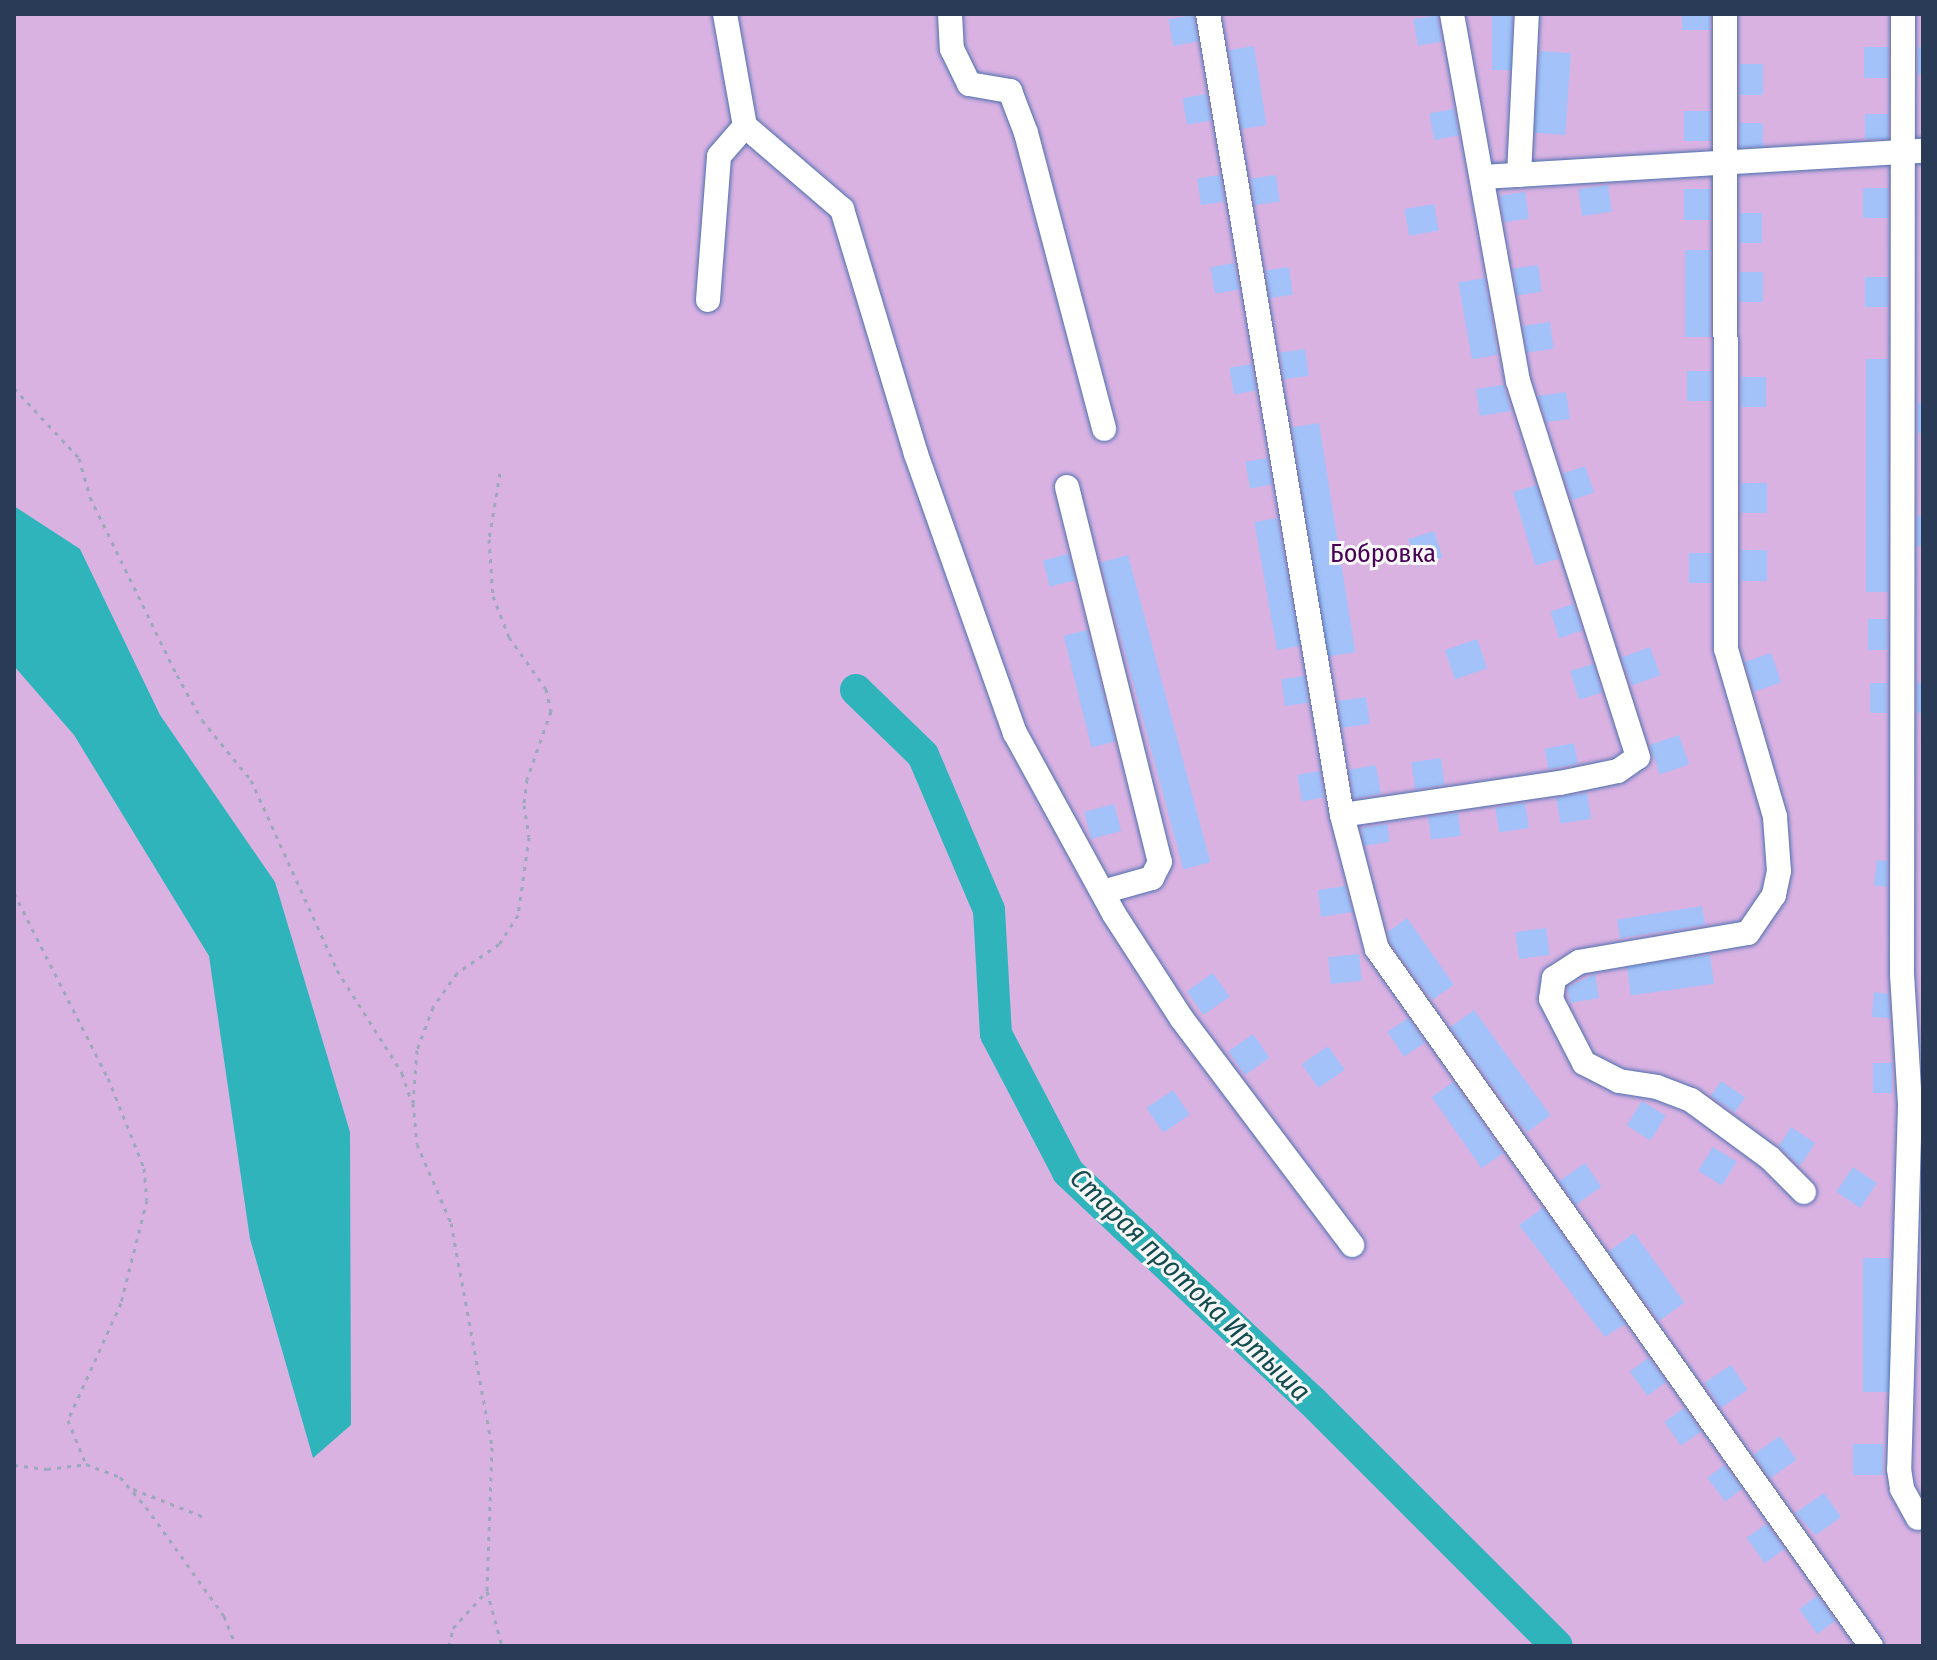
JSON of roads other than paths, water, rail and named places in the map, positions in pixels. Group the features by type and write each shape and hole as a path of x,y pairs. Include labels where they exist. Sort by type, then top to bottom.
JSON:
{"street":[{"path":"725,14 745,126 842,209 916,454 1015,733 1106,891 1114,914 1182,1019 1352,1245"},
{"path":"950,14 952,49 969,84 1010,91 1026,133 1104,429"},
{"path":"1208,14 1342,815 1377,949 1841,1596 1871,1646"},
{"path":"1342,815 1560,783 1618,771 1638,757 1518,381 1452,14"},
{"path":"1519,175 1527,14"},
{"path":"1725,14 1726,649 1775,817 1779,871 1774,895 1748,933 1579,962 1554,978 1551,999 1584,1063 1619,1081 1657,1087 1691,1100 1770,1158 1804,1192"},
{"path":"1903,14 1914,151 1902,974 1910,1105 1899,1469 1902,1489 1918,1518"},
{"path":"708,300 719,156 745,126"},
{"path":"1482,177 1726,165 1914,151"},
{"path":"1067,487 1160,862 1152,878 1106,891"}],"water":[{"path":"14,506 80,549 160,715 275,882 350,1132 351,1425 313,1458 250,1239 209,956 74,735 14,666"}],"waterway":[{"name":"Старая протока Иртыша","path":"856,690 923,755 989,910 996,1034 1068,1172 1312,1401 1557,1646"}],"park label":[{"name":"Бобровка","path":"1383,554"}]}
